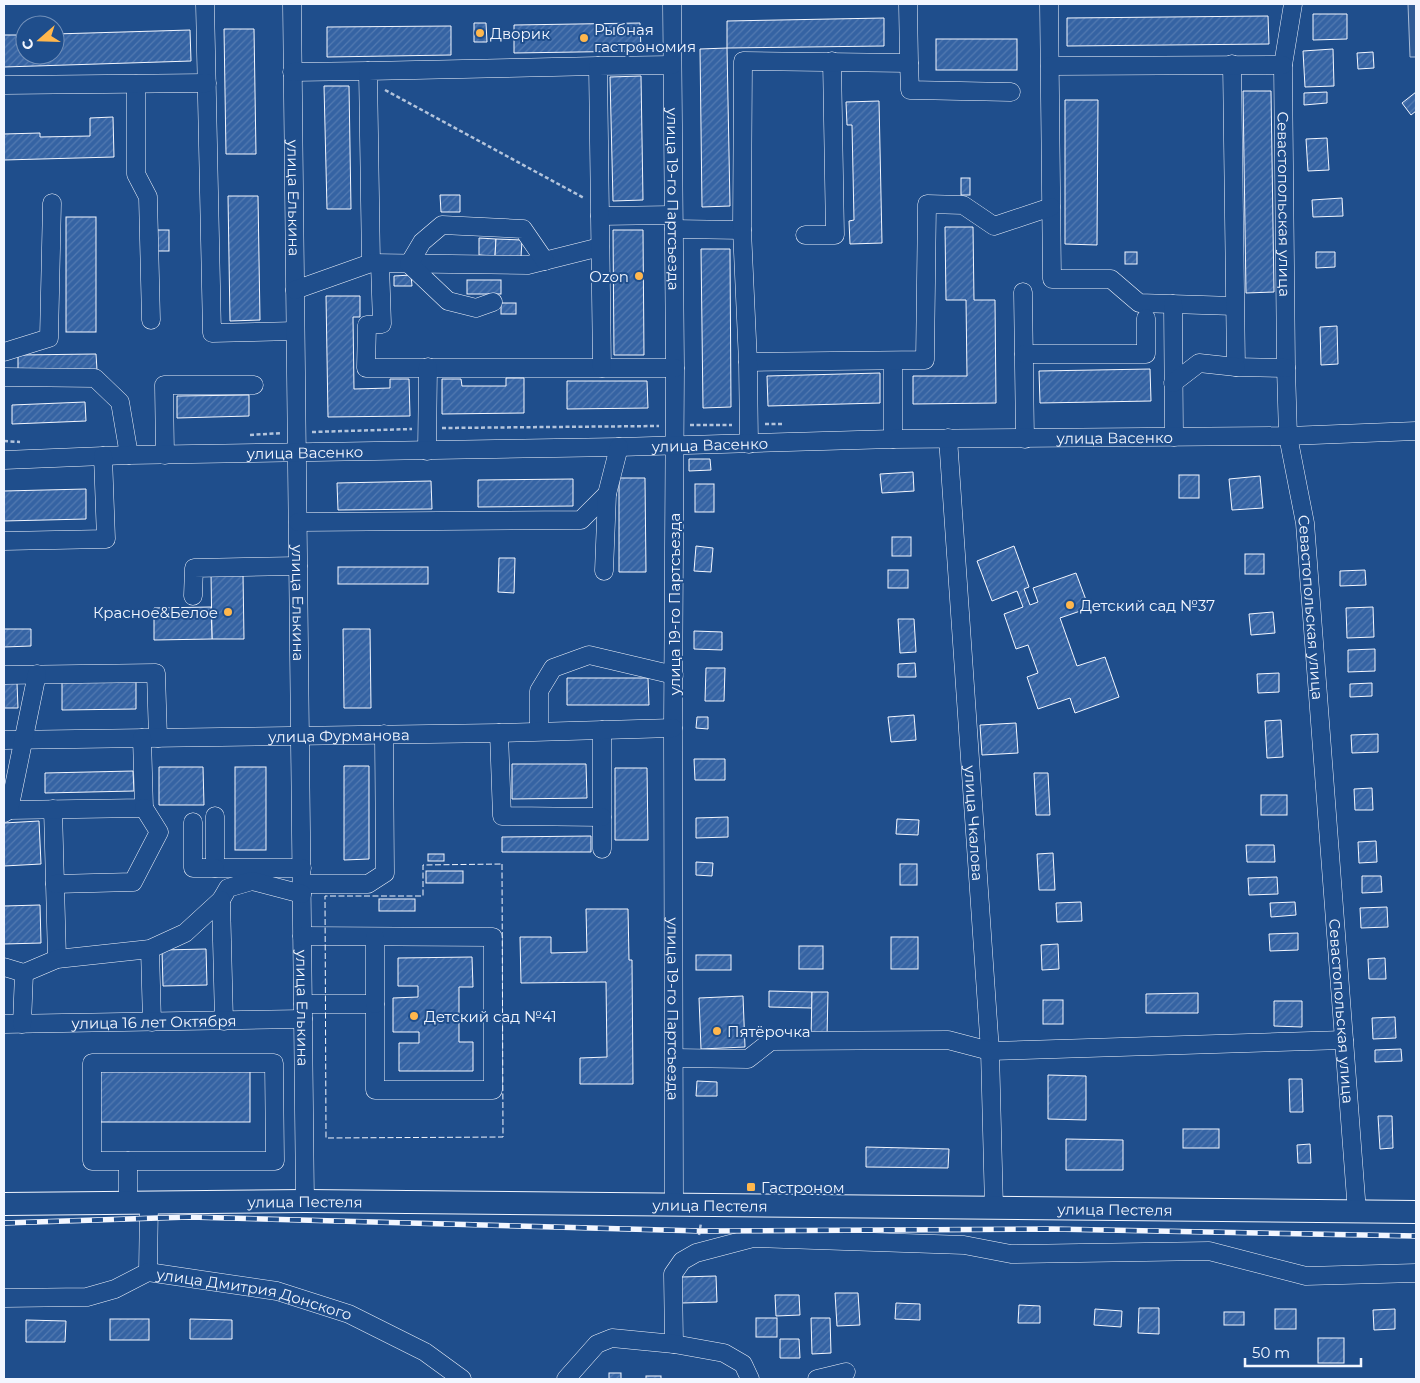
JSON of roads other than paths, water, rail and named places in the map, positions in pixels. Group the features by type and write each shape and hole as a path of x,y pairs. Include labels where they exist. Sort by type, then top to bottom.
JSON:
{"main road":[{"name":"улица Пестеля","path":"4,1204 306,1201 1416,1212"}],"street":[{"path":"205,4 212,333 295,332"},
{"name":"улица Елькина","path":"292,4 306,1201"},
{"name":"улица 19-го Партсъезда","path":"672,4 675,368 673,728 674,1205"},
{"path":"908,4 910,90 1011,92"},
{"path":"1049,4 1052,279 1111,280 1139,303 1234,306"},
{"name":"Севастопольская улица","path":"1293,4 1283,65 1288,436 1304,523 1357,1212"},
{"path":"749,444 748,362 742,230 743,61 909,63"},
{"path":"805,235 835,235 832,61"},
{"path":"1232,64 1236,367"},
{"path":"292,72 368,76 598,66 672,65"},
{"path":"1050,66 1283,65"},
{"path":"598,66 602,368"},
{"path":"368,76 375,264 382,324 367,325 366,368 675,368"},
{"path":"4,85 207,82"},
{"path":"136,84 136,174 148,197 151,320"},
{"path":"4,352 49,338 52,203"},
{"path":"748,362 925,360 927,204 963,205 994,226 1051,208"},
{"path":"600,211 742,230"},
{"path":"409,264 422,242 442,224 523,229 545,261"},
{"path":"295,290 375,264 528,265 600,247"},
{"path":"409,264 448,301 476,308 493,302"},
{"path":"1023,292 1025,438"},
{"path":"1173,304 1174,437"},
{"path":"1024,354 1146,354 1146,318"},
{"path":"893,361 894,439"},
{"path":"1173,384 1199,364 1286,368"},
{"path":"427,450 428,367"},
{"path":"4,377 95,378 120,402 129,455"},
{"path":"165,455 164,385 254,385"},
{"name":"улица Васенко","path":"4,460 129,455 619,447 894,439 1288,436 1416,431"},
{"name":"улица Чкалова","path":"948,438 990,1051 994,1208"},
{"path":"604,571 607,494 619,447"},
{"path":"4,541 106,539 103,456"},
{"path":"298,522 581,520 607,494"},
{"path":"193,596 194,568 298,566"},
{"path":"539,732 539,691 552,668 589,655 674,675"},
{"path":"37,674 6,812 53,809 144,808"},
{"path":"4,675 156,674 144,808 159,832 133,882 55,884"},
{"name":"улица Фурманова","path":"4,740 499,733 673,728"},
{"path":"602,730 602,849"},
{"path":"499,733 502,816 602,817"},
{"path":"4,966 24,973 57,959 150,949 185,933 221,900 228,888 252,881 368,884 385,873 384,734"},
{"path":"53,809 57,959"},
{"path":"215,816 215,868"},
{"path":"192,822 193,868 215,868 302,882"},
{"path":"221,900 224,1020"},
{"path":"302,936 493,937 493,1090 375,1090 375,937"},
{"path":"150,949 152,1022"},
{"path":"22,1024 24,973"},
{"name":"улица 16 лет Октября","path":"4,1024 224,1020 375,1004"},
{"path":"674,1058 748,1059 771,1041 948,1040 990,1051 1344,1040"},
{"path":"92,1063 274,1063 275,1160 128,1161 92,1161 92,1063"},
{"path":"128,1161 139,1203 148,1272"},
{"path":"674,1344 673,1274 682,1261 696,1253 753,1238 964,1245 1011,1254 1209,1251 1306,1276 1416,1273"},
{"name":"улица Дмитрия Донского","path":"4,1298 87,1297 115,1289 148,1272 277,1291 348,1314 425,1352 462,1379"},
{"path":"566,1379 597,1344 612,1338 674,1344 724,1353 743,1364 750,1379"},
{"path":"816,1379 846,1372"}],"railway":[{"path":"4,1223 189,1217 700,1231 1052,1229 1416,1236"}],"place":[{"name":"Дворик","path":"480,33"},
{"name":"Рыбная гастрономия","path":"584,38"},
{"name":"Ozon","path":"639,276"},
{"name":"Детский сад №37","path":"1070,605"},
{"name":"Красное&Белое","path":"228,612"},
{"name":"Детский сад №41","path":"414,1016"},
{"name":"Пятёрочка","path":"717,1031"},
{"name":"Гастроном","path":"751,1187"}]}
